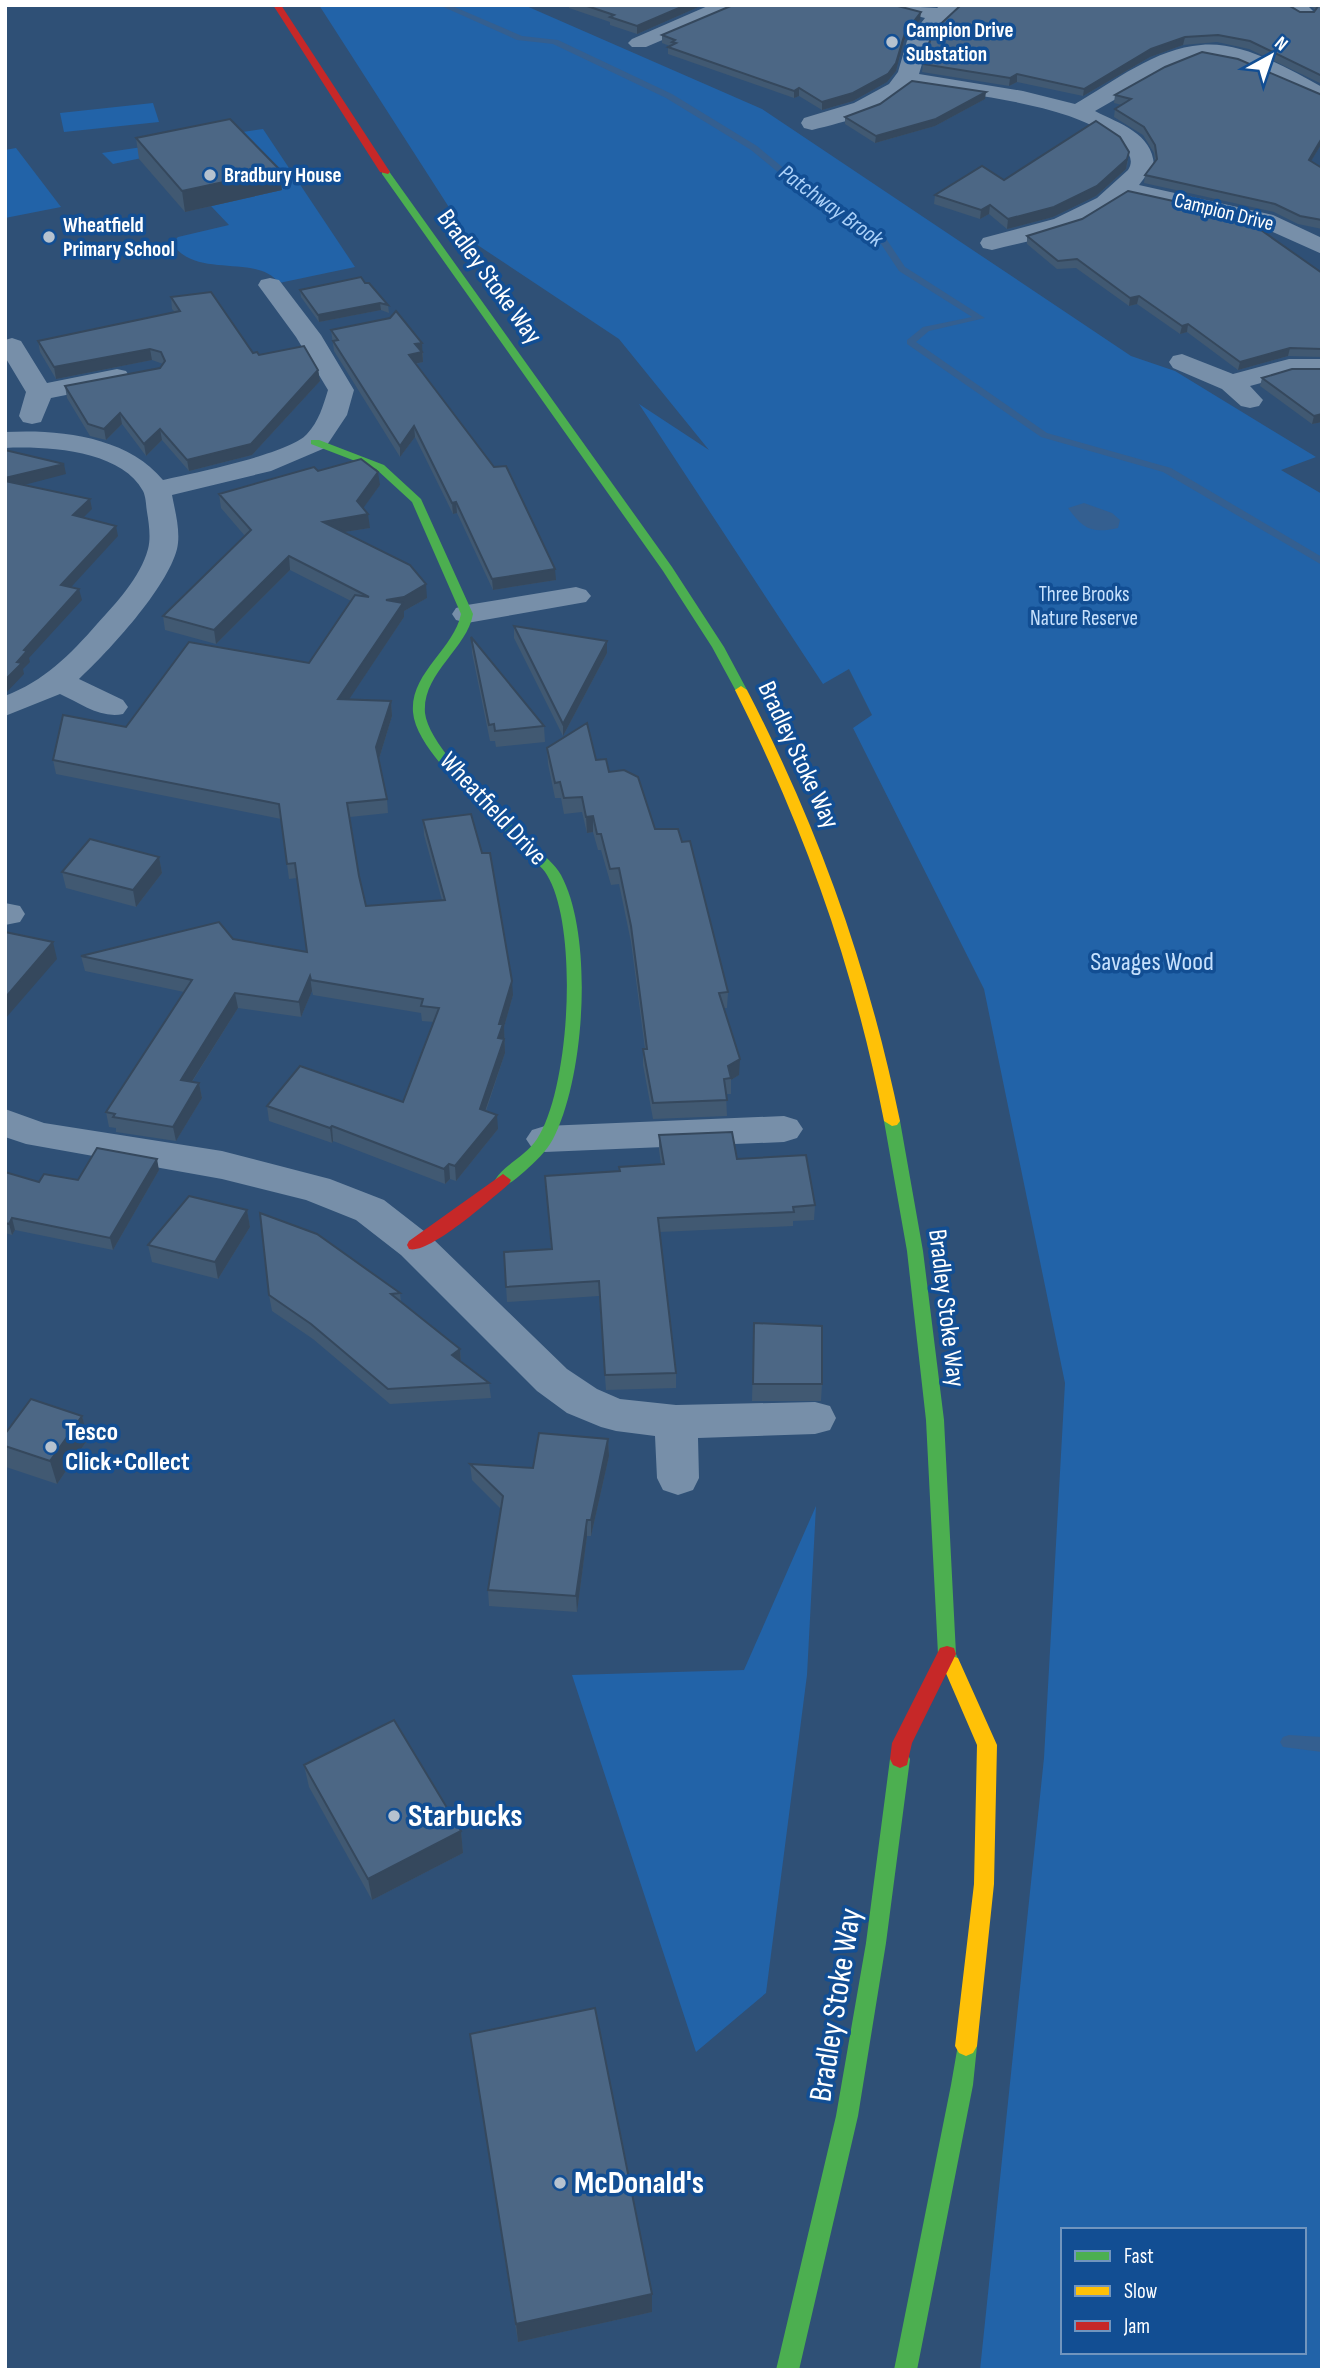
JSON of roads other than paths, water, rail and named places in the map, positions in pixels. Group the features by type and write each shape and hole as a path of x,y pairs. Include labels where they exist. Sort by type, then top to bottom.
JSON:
{"street":[{"name":"Bradley Stoke Way","path":"277,5 351,122 668,570 718,647 766,737 813,842 857,969 881,1062 915,1251 935,1420 947,1654 987,1745 985,1884 962,2085 905,2370"},
{"path":"896,5 948,10"},
{"path":"639,43 712,7"},
{"path":"790,111 821,129 889,92 905,78 924,29 948,10"},
{"path":"1185,35 1203,50 1263,67 1322,96"},
{"path":"1079,111 1172,60 1203,50"},
{"path":"905,78 1023,98 1079,111 1119,132 1142,151 1143,165 1105,203 1081,217 1002,250 970,227"},
{"name":"Campion Drive","path":"1121,188 1265,220 1322,247"},
{"path":"156,490 261,465 315,442 334,415 341,390 320,333 270,285"},
{"path":"12,346 39,392"},
{"path":"1182,362 1241,391 1289,367 1322,367"},
{"path":"39,392 139,373"},
{"path":"5,706 29,698 58,681 137,596 152,573 163,548 163,521 156,490 138,470 110,454 75,443 15,439 39,392"},
{"path":"315,442 380,467 417,501 467,614 576,596"},
{"name":"Wheatfield Drive","path":"415,1245 459,1216 527,1160 545,1139 564,1097 571,1032 575,962 571,927 554,875 447,762 429,739 419,715 422,689 465,625 467,614"},
{"path":"58,681 112,707"},
{"path":"22,1128 222,1165 316,1188 370,1210 415,1245 552,1380 582,1401 616,1415 676,1422 815,1418"},
{"path":"545,1139 784,1129"},
{"path":"676,1422 678,1478"},
{"name":"Bradley Stoke Way","path":"787,2370 847,2116 876,1943 902,1743 947,1654"}],"waterway":[{"name":"Patchway Brook","path":"443,5 520,38 555,42 669,96 754,148 817,200 871,237 884,242 902,269 980,318 926,329 910,342 1044,435 1167,470 1322,562"},
{"path":"1289,1742 1322,1745"}],"place":[{"name":"Campion Drive Substation","path":"892,42"},
{"name":"Bradbury House","path":"210,175"},
{"name":"Wheatfield Primary School","path":"49,237"},
{"name":"Tesco Click+Collect","path":"51,1447"},
{"name":"Starbucks","path":"394,1816"},
{"name":"McDonald's","path":"560,2183"}],"park label":[{"name":"Three Brooks Nature Reserve","path":"1084,606"},
{"name":"Savages Wood","path":"1152,962"}]}
